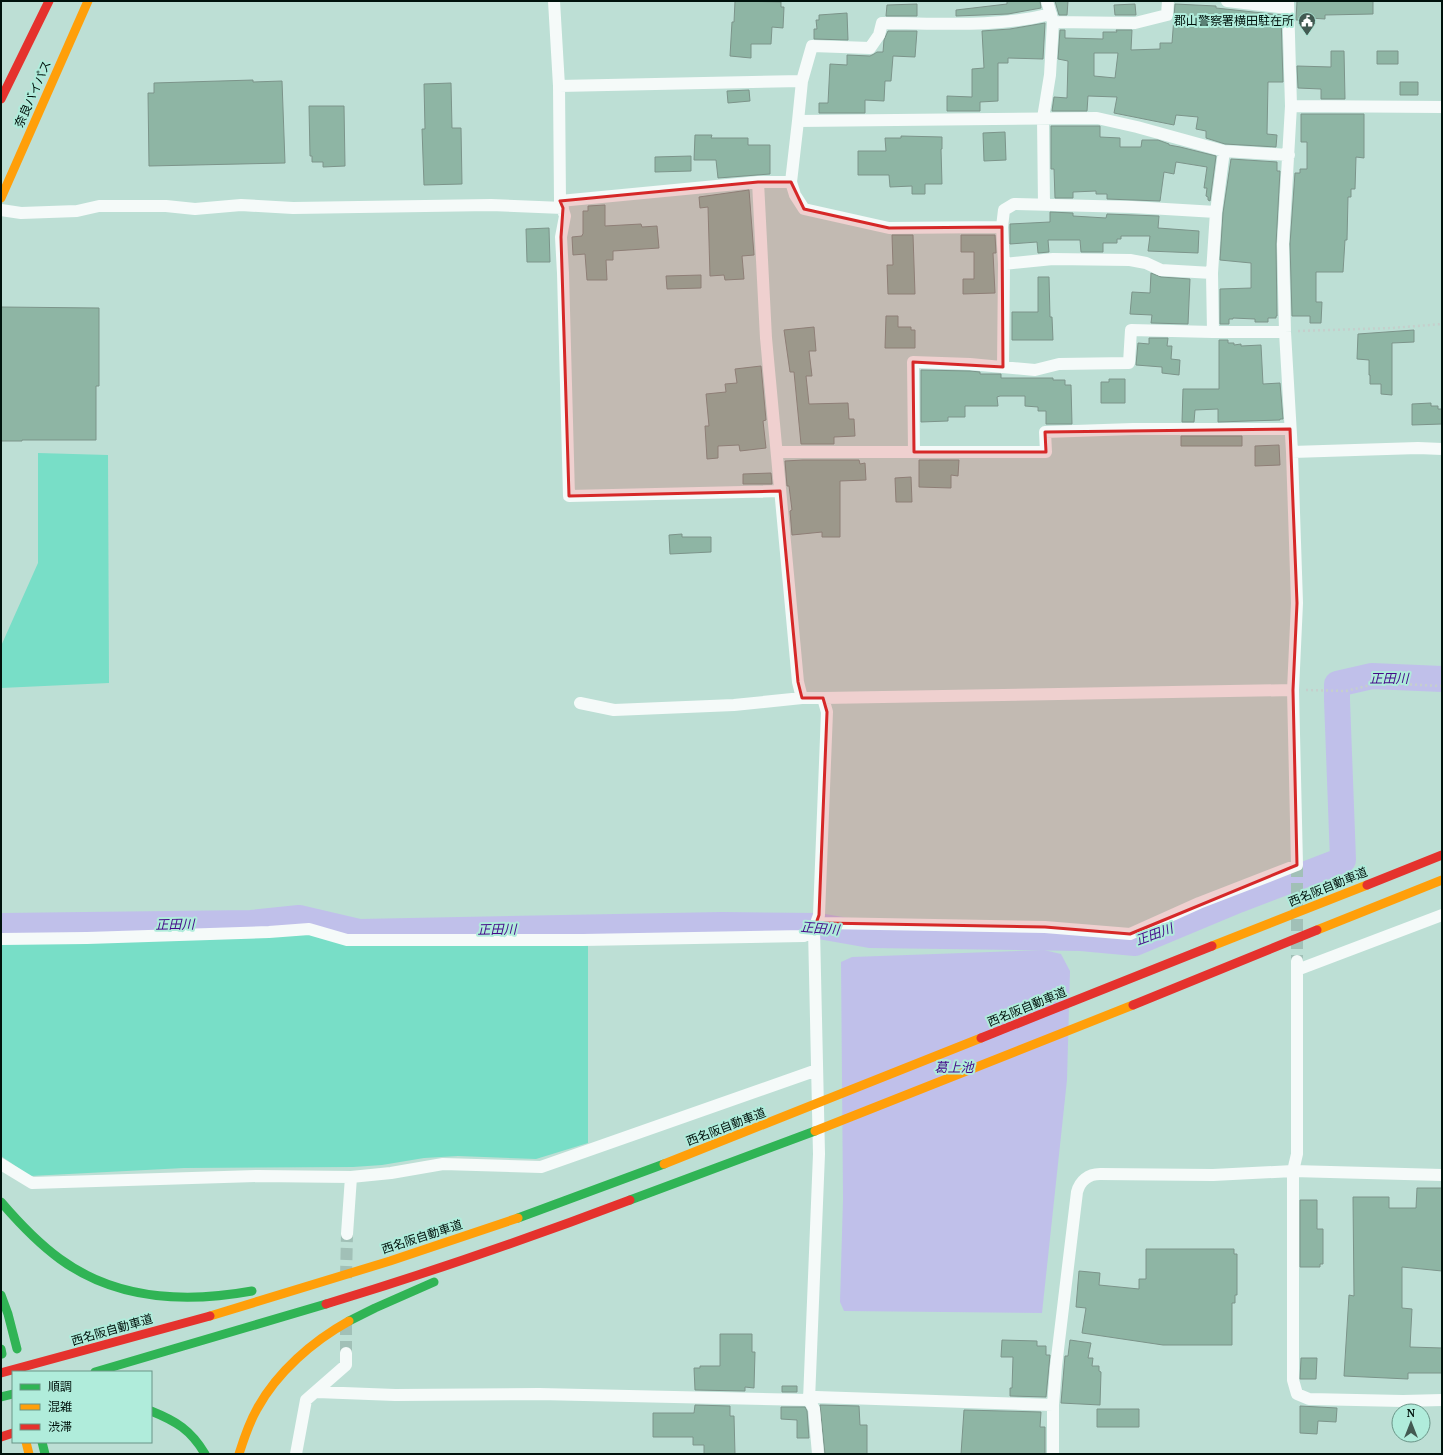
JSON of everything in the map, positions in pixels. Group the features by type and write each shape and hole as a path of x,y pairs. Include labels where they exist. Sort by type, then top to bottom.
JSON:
{"highway":[{"name":"奈良バイパス","path":"1,99 49,1"},
{"name":"奈良バイパス","path":"1,198 87,2"},
{"name":"西名阪自動車道","path":"1,1373 222,1312 366,1268 517,1218 643,1172 790,1115 1442,854"},
{"path":"98,1371 372,1290 550,1230 790,1141 1123,1009 1442,880"},
{"path":"1,1202 37,1242 58,1258 83,1274 113,1287 144,1294 174,1298 213,1297 258,1289"},
{"path":"325,1271 517,1218"},
{"path":"458,1271 550,1230"},
{"path":"239,1454 247,1429 258,1406 269,1389 298,1356 317,1341 347,1322 444,1278"},
{"path":"1,1295 8,1314 17,1349"},
{"path":"1,1397 12,1394"},
{"path":"152,1411 172,1419 188,1430 200,1444 205,1454"},
{"path":"1,1437 12,1433"},
{"path":"26,1443 29,1454"},
{"path":"42,1443 45,1454"}],"street":[{"path":"554,1 559,86 562,205 565,216 561,237 569,496 780,491"},
{"path":"1044,205 1043,118 1050,75 1052,18 1047,1"},
{"path":"1002,227 889,228 804,209 795,195 791,182 802,81 812,46 870,48 879,35 882,23 995,23 1036,18 1052,18 1135,23 1167,15 1168,1"},
{"path":"1,939 95,938 269,932 309,929 347,940 583,940 804,936 824,923 1045,927 1130,934 1199,903 1297,864 1293,690 1297,604 1292,452 1285,332 1283,244 1291,106 1288,4 1227,1"},
{"path":"559,86 802,81"},
{"path":"1291,106 1442,107"},
{"path":"798,121 1097,118 1137,127 1224,151 1289,155"},
{"path":"1213,332 1212,273 1216,212 1224,151"},
{"path":"1,210 21,213 77,211 99,206 159,206 195,209 241,205 293,208 562,205 758,182 791,182"},
{"path":"758,182 766,338 798,682 802,698"},
{"path":"1003,368 1004,264 1002,227 1004,210 1014,204 1132,207 1216,212"},
{"path":"1004,264 1053,259 1130,260 1146,262 1161,270 1212,273"},
{"path":"914,452 913,362 970,364 1035,370 1059,364 1129,363 1131,330 1285,332"},
{"path":"777,452 1046,452 1046,432 1133,429 1290,429"},
{"path":"1292,452 1418,448 1442,449"},
{"path":"580,703 614,710 734,705 802,698 1293,690"},
{"path":"818,1454 814,1409 809,1400 819,1154 814,929 819,915 827,712 823,698"},
{"path":"1442,915 1297,965 1297,1154 1293,1172 1293,1380 1297,1394 1309,1399 1403,1401 1442,1400"},
{"path":"1,1164 32,1183 258,1176 352,1177 391,1173 443,1164 541,1167 817,1070"},
{"path":"1053,1454 1053,1405 1056,1366 1077,1192 1081,1182 1085,1178 1094,1174 1213,1175 1293,1172 1442,1175"},
{"path":"347,1234 352,1177"},
{"path":"296,1454 306,1400 317,1392 346,1365 346,1353"},
{"path":"317,1392 395,1395 539,1394 809,1400 816,1397 1053,1405"}],"path":[{"path":"1285,332 1392,328 1442,324"},
{"path":"1293,690 1346,691 1379,683 1442,686"}],"highlighted area":[{"path":"758,182 791,182 804,209 860,222 889,228 1002,227 1003,367 913,362 914,452 1046,452 1045,432 1290,429 1297,603 1293,690 1297,865 1130,934 1045,927 824,923 814,929 819,915 827,712 823,698 802,698 798,682 780,491 569,496 561,237 563,208 560,201"}],"green space":[{"path":"38,453 108,455 109,683 1,688 1,646 38,563"},
{"path":"303,932 350,942 588,945 588,1143 536,1159 458,1156 424,1158 382,1165 353,1167 184,1168 30,1176 1,1156 1,940"}],"water":[{"name":"葛上池","path":"1044,950 1061,954 1070,971 1067,1080 1042,1313 844,1311 840,1302 843,1199 841,962 852,957"}],"building":[{"path":"735,1 781,2 781,7 784,7 783,28 772,27 771,44 751,44 751,58 730,56"},
{"path":"1007,1 1040,1 1041,8 1008,14 956,16 956,10 1007,4"},
{"path":"1055,1 1068,1 1067,15 1059,15"},
{"path":"1297,1 1373,1 1373,14 1325,15 1325,19 1310,18 1310,20 1296,20"},
{"path":"917,4 917,16 886,16 887,5"},
{"path":"1135,4 1136,15 1115,15 1114,5"},
{"path":"1175,4 1216,6 1216,8 1281,15 1283,82 1268,82 1267,134 1277,135 1276,147 1225,144 1206,138 1206,131 1196,129 1198,117 1176,115 1174,125 1114,113 1117,97 1088,96 1087,111 1052,111 1054,97 1067,98 1068,61 1058,59 1060,30 1065,30 1065,38 1103,39 1103,32 1132,30 1131,50 1160,49 1160,43 1172,43","holes":["1094,53 1118,53 1115,78 1094,76"]},
{"path":"847,13 848,40 814,39 814,29 817,29 816,20 819,20 819,15"},
{"path":"1045,23 1043,59 1008,58 1008,63 998,63 998,101 980,102 980,111 947,111 947,96 972,97 972,69 984,68 982,31 1010,29"},
{"path":"888,31 917,31 915,57 893,56 891,81 885,81 884,101 865,100 865,113 819,113 819,103 828,103 830,64 847,65 847,55 870,56 877,52 883,52 884,40"},
{"path":"1331,51 1344,51 1345,99 1321,99 1321,89 1298,88 1297,66 1331,67"},
{"path":"1377,51 1398,51 1398,64 1377,64"},
{"path":"253,80 253,82 282,81 285,163 149,166 148,93 154,93 154,83"},
{"path":"1400,82 1418,82 1418,95 1400,95"},
{"path":"451,83 452,128 461,128 462,184 424,185 422,129 425,129 424,84"},
{"path":"749,90 750,101 728,103 727,91"},
{"path":"309,106 344,106 345,166 323,167 323,162 312,162 312,156 310,156"},
{"path":"1301,114 1364,114 1364,158 1356,157 1355,189 1351,189 1351,197 1348,197 1347,240 1345,240 1343,272 1316,272 1316,302 1322,302 1321,323 1310,323 1310,316 1292,316 1290,244 1295,173 1300,173 1300,169 1307,169 1307,142 1301,142"},
{"path":"1051,126 1100,126 1100,137 1120,138 1120,147 1141,147 1142,140 1158,140 1169,145 1216,156 1210,201 1206,196 1207,188 1204,188 1207,167 1176,162 1174,174 1164,172 1160,201 1107,199 1107,194 1096,194 1096,191 1073,192 1073,198 1055,198 1054,169 1051,169"},
{"path":"1005,132 1006,160 984,161 983,133"},
{"path":"695,135 712,135 711,138 748,138 748,145 770,145 770,174 718,178 716,160 694,160"},
{"path":"901,136 942,137 942,184 925,184 925,194 912,194 912,186 890,187 889,175 858,175 858,151 886,151 885,138 901,138"},
{"path":"691,156 691,171 655,172 655,157"},
{"path":"1231,159 1277,162 1277,171 1280,171 1276,244 1277,316 1276,318 1268,318 1268,322 1255,322 1255,319 1233,318 1229,319 1229,324 1220,324 1220,289 1251,288 1251,263 1220,260 1223,213"},
{"path":"749,190 754,255 742,256 744,279 725,280 724,275 710,276 708,207 700,208 699,197"},
{"path":"605,205 605,226 641,224 642,227 657,226 659,248 613,251 613,260 606,260 607,280 587,280 585,254 573,255 572,237 582,236 583,211 588,211 588,206"},
{"path":"1050,212 1073,213 1073,216 1106,218 1107,214 1159,216 1158,228 1199,231 1198,253 1148,251 1150,236 1121,236 1121,239 1117,239 1117,243 1103,243 1103,252 1081,252 1080,240 1048,240 1049,252 1038,253 1037,242 1010,244 1010,224 1050,222"},
{"path":"549,228 550,262 527,262 526,229"},
{"path":"892,235 913,235 915,294 888,294 887,265 893,265"},
{"path":"961,235 995,235 996,253 993,253 995,293 963,294 963,279 974,279 974,252 961,252"},
{"path":"1151,273 1161,277 1190,279 1188,324 1151,323 1152,315 1130,314 1132,292 1150,293"},
{"path":"701,275 701,288 667,289 666,276"},
{"path":"1038,277 1049,277 1050,317 1052,317 1053,340 1012,340 1012,312 1038,312"},
{"path":"1,307 99,308 99,386 96,386 96,440 1,441"},
{"path":"886,316 898,316 898,327 911,327 911,330 915,330 915,348 885,348"},
{"path":"814,327 816,351 809,351 812,376 806,376 809,404 848,403 849,419 854,419 855,436 834,437 834,444 801,444 794,372 790,372 784,330"},
{"path":"1414,330 1414,342 1392,343 1392,395 1381,394 1381,384 1370,384 1369,360 1357,359 1358,334"},
{"path":"1149,338 1168,338 1167,346 1172,346 1171,359 1180,360 1179,375 1162,373 1162,367 1136,365 1138,343 1149,344"},
{"path":"1219,340 1228,340 1228,343 1234,343 1234,345 1241,344 1241,346 1261,345 1263,384 1280,383 1283,419 1218,422 1218,409 1195,410 1194,422 1182,422 1183,389 1219,389"},
{"path":"761,366 766,420 763,421 766,448 740,451 739,445 718,446 718,458 707,459 705,426 709,426 706,394 726,392 725,384 737,383 735,369"},
{"path":"921,370 970,371 980,372 980,374 1001,374 1001,378 1053,378 1053,380 1065,380 1065,385 1071,385 1072,424 1046,424 1046,411 1038,411 1038,407 1025,406 1025,396 1000,396 997,397 998,406 965,406 965,417 948,417 948,421 921,422"},
{"path":"1109,379 1125,379 1125,403 1101,403 1101,382 1109,382"},
{"path":"1431,403 1431,406 1438,406 1438,409 1442,409 1442,424 1412,425 1412,404"},
{"path":"1181,436 1242,436 1242,446 1181,446"},
{"path":"1279,445 1280,465 1255,466 1255,446"},
{"path":"859,460 860,464 865,463 866,480 840,481 840,537 822,537 822,532 792,535 790,511 792,510 789,486 787,486 785,461"},
{"path":"919,460 959,460 958,476 951,475 951,488 919,487"},
{"path":"771,473 772,484 743,484 743,474"},
{"path":"911,477 912,502 896,502 895,478"},
{"path":"682,534 682,537 711,537 711,552 670,554 669,535"},
{"path":"1417,1188 1442,1188 1442,1271 1402,1267 1402,1308 1412,1309 1410,1347 1442,1348 1442,1373 1408,1373 1408,1379 1344,1376 1349,1295 1354,1296 1353,1197 1389,1197 1389,1208 1416,1208"},
{"path":"1300,1200 1317,1200 1317,1229 1323,1229 1323,1264 1320,1264 1320,1267 1300,1267"},
{"path":"1146,1249 1234,1249 1234,1254 1237,1254 1237,1295 1235,1295 1235,1303 1232,1303 1232,1345 1163,1345 1082,1333 1086,1308 1076,1307 1079,1271 1100,1273 1099,1285 1139,1289 1139,1279 1146,1279"},
{"path":"720,1334 752,1334 752,1352 755,1352 754,1388 745,1387 745,1391 695,1390 694,1368 700,1368 700,1366 720,1366"},
{"path":"1002,1340 1037,1341 1037,1346 1046,1346 1046,1355 1050,1355 1046,1397 1010,1396 1010,1388 1012,1388 1013,1357 1001,1357"},
{"path":"1070,1340 1091,1343 1088,1358 1093,1358 1092,1366 1099,1366 1099,1371 1101,1372 1100,1405 1061,1403 1065,1356 1068,1356"},
{"path":"1301,1358 1317,1358 1316,1379 1300,1379"},
{"path":"782,1386 797,1386 797,1392 782,1392"},
{"path":"695,1405 730,1406 730,1416 734,1416 735,1454 704,1454 704,1445 693,1445 693,1437 653,1437 653,1413 694,1413"},
{"path":"820,1405 859,1406 860,1425 867,1425 867,1454 825,1454"},
{"path":"1300,1406 1337,1408 1336,1422 1318,1421 1317,1434 1300,1433"},
{"path":"781,1407 805,1407 807,1411 809,1438 797,1438 797,1420 781,1419"},
{"path":"1097,1409 1139,1409 1139,1427 1097,1427"},
{"path":"964,1410 1041,1412 1040,1427 1045,1427 1045,1454 961,1454"}],"waterway":[{"name":"正田川","path":"1,926 251,923 299,918 359,932 722,925 819,926 870,935 1081,938 1135,943 1238,900 1343,860 1337,684 1372,676 1442,679"}],"tunnel":[{"path":"1297,865 1297,961"},
{"path":"346,1278 347,1234"},
{"path":"346,1320 346,1353"}],"traffic: fast":[{"path":"630,1200 815,1131"},
{"path":"518,1218 664,1164"},
{"path":"1,1202 15,1218 52,1253 82,1273 104,1283 152,1295 177,1297 202,1297 252,1291"},
{"path":"349,1321 434,1282"},
{"path":"1,1295 8,1314 17,1349"},
{"path":"98,1371 326,1304"},
{"path":"1,1349 2,1354"},
{"path":"1,1397 12,1394"},
{"path":"152,1411 182,1427 200,1446 205,1454"},
{"path":"42,1443 45,1454"}],"traffic: slow":[{"path":"1,198 88,1"},
{"path":"1317,930 1442,880"},
{"path":"1212,946 1367,885"},
{"path":"815,1131 1133,1005"},
{"path":"664,1164 981,1038"},
{"path":"210,1316 390,1261 518,1218"},
{"path":"239,1454 254,1414 265,1395 275,1382 285,1370 309,1348 349,1321"},
{"path":"26,1443 29,1454"}],"traffic: jam":[{"path":"1,99 49,1"},
{"path":"1367,885 1442,855"},
{"path":"1133,1005 1317,930"},
{"path":"981,1038 1212,946"},
{"path":"326,1304 479,1255 630,1200"},
{"path":"1,1373 210,1316"},
{"path":"1,1437 12,1433"}],"place":[{"name":"郡山警察署横田駐在所","path":"1307,36"}]}
